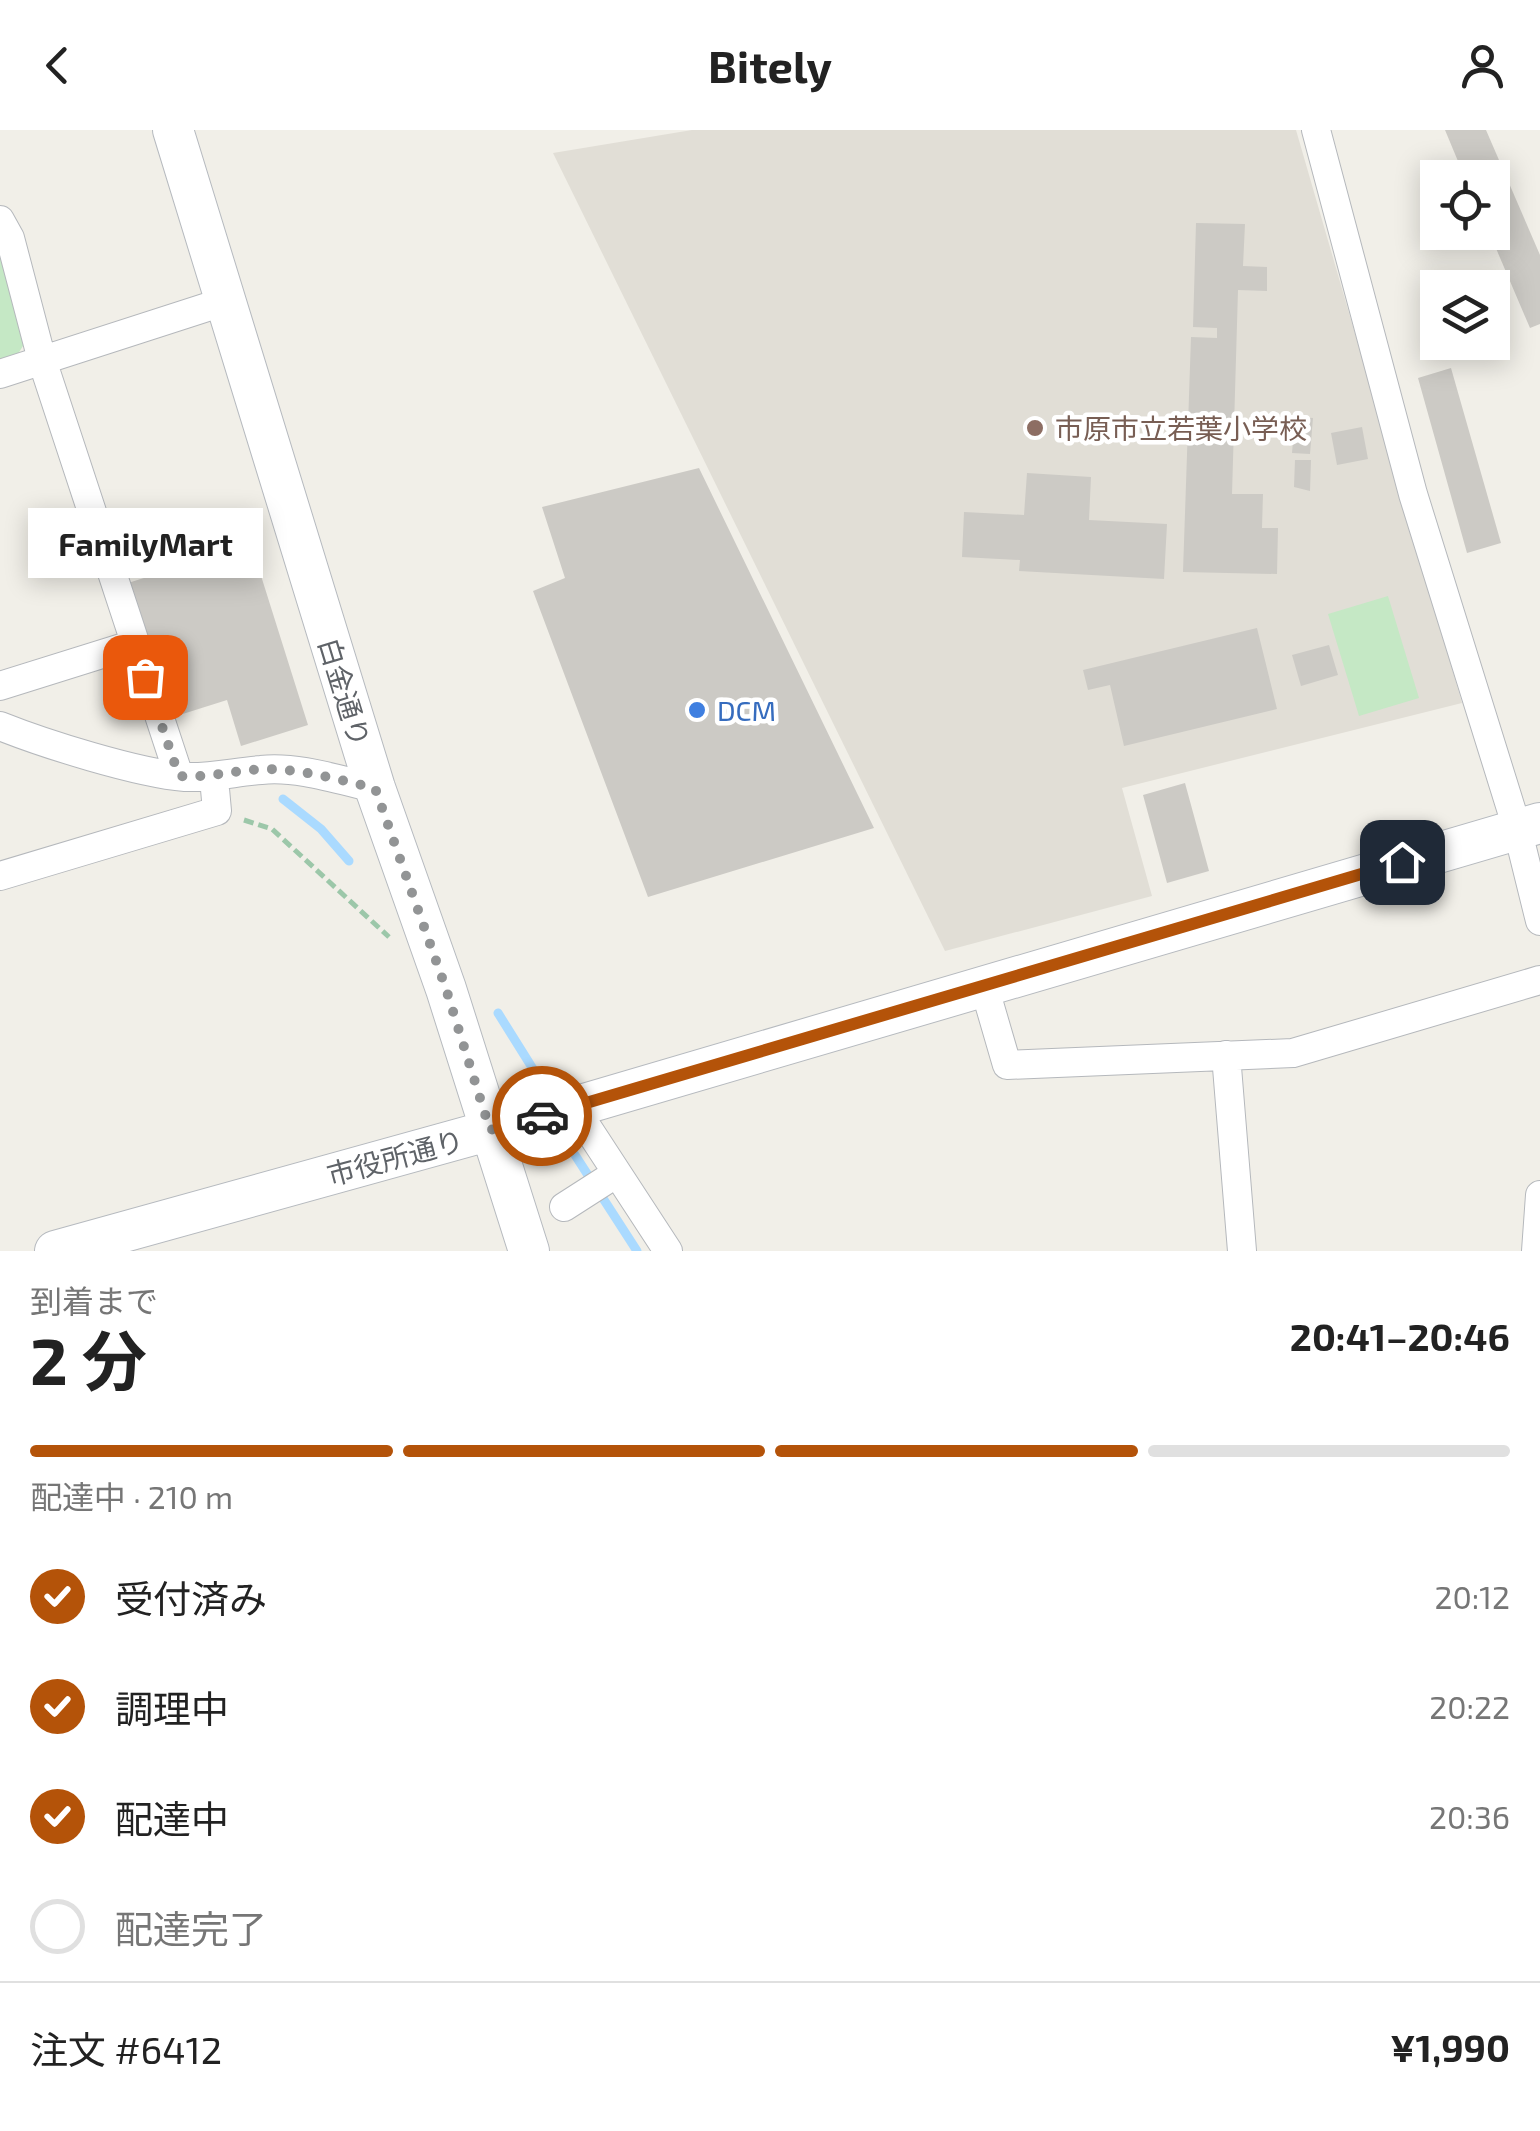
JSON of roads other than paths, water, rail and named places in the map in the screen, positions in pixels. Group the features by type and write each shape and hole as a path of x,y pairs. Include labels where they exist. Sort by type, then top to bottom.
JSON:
{"street":[{"name":"白金通り","path":"173,130 375,788 446,989 528,1251"},
{"path":"1316,130 1413,494 1528,826 1540,922"},
{"path":"0,220 10,238 42,360 179,776"},
{"path":"0,374 226,301"},
{"path":"0,686 134,644"},
{"path":"0,726 36,740 179,776 214,778 264,769 317,774 375,788"},
{"path":"0,876 217,811 214,778"},
{"name":"市役所通り","path":"54,1251 574,1107 1528,826"},
{"path":"984,986 1007,1064 1293,1052 1540,980"},
{"path":"1226,1056 1242,1251"},
{"path":"574,1107 668,1251"},
{"path":"564,1207 617,1172"},
{"path":"1536,1251 1540,1194"}],"waterway":[{"path":"283,799 321,829 349,861"},
{"path":"498,1013 533,1069"},
{"path":"575,1155 637,1251"}],"place":[{"name":"市原市立若葉小学校","path":"1035,428"},
{"name":"FamilyMart","path":"145,677"},
{"name":"DCM","path":"697,710"}]}
